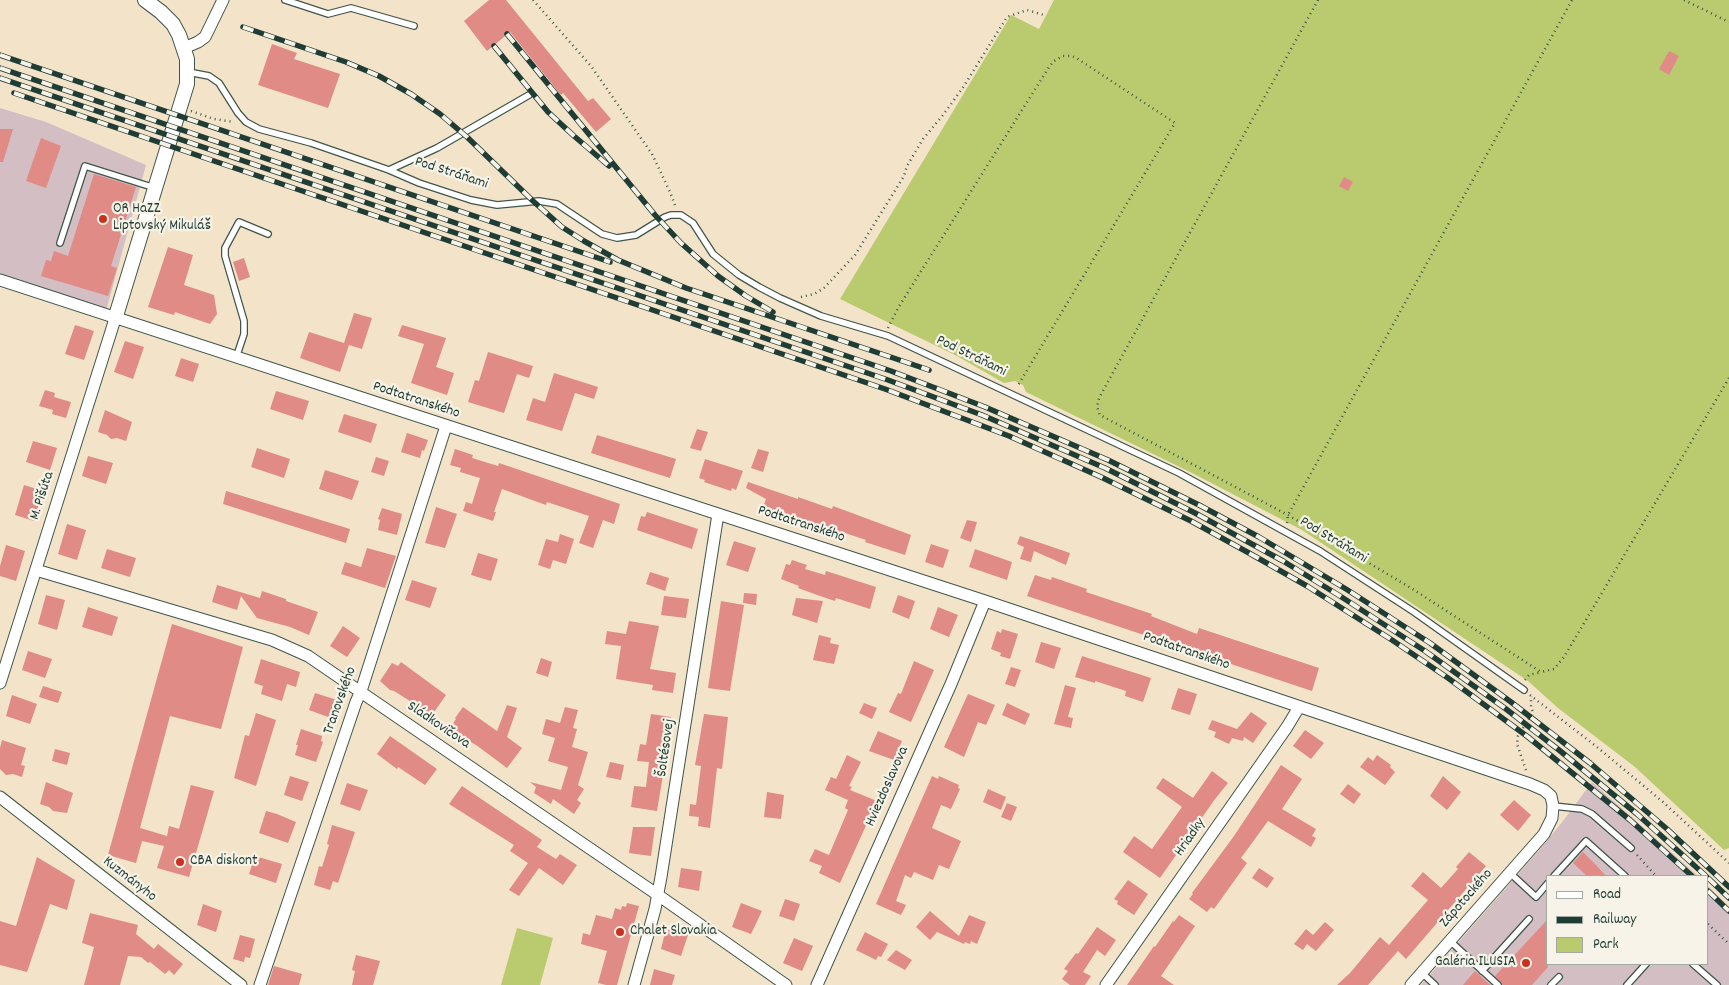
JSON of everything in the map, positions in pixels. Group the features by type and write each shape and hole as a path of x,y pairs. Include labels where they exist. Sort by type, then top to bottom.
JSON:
{"street":[{"path":"115,319 187,84 188,72 184,48 173,24 162,12 145,0"},
{"path":"184,48 205,37 223,0"},
{"name":"Podtatranského","path":"0,280 985,601 1527,783 1547,793 1553,806"},
{"name":"M. Pišúta","path":"1,678 115,319"},
{"name":"Tranovského","path":"260,985 361,692 446,426"},
{"name":"Šoltésovej","path":"634,985 658,895 718,514"},
{"name":"Sládkovičova","path":"36,570 285,645 308,656 658,895 786,985"},
{"name":"Hviezdoslavova","path":"817,985 951,684 985,601"},
{"name":"Hriadky","path":"1106,985 1300,707"},
{"name":"Kuzmányho","path":"0,798 241,985"},
{"name":"Zápotockého","path":"1411,985 1544,834 1552,818 1553,806"}],"lane":[{"path":"285,0 328,14 351,8 414,26"},
{"name":"Pod Stráňami","path":"188,72 209,76 219,83 238,113 252,126 311,143 471,200 497,205 540,201 557,204 602,234 617,238 636,235 665,217 676,214 681,215 692,223 706,244 723,263 738,275 780,298 821,316 885,334 1179,473 1320,551 1414,612 1522,689"},
{"name":"Pod Stráňami","path":"389,170 437,148 529,95"},
{"path":"60,243 85,166 155,188"},
{"path":"236,358 244,334 244,321 225,256 225,248 239,222 268,234"},
{"path":"1553,806 1582,809 1592,814 1631,848"},
{"path":"1558,875 1586,841 1624,875"},
{"path":"1510,873 1536,896 1546,886"},
{"path":"1482,971 1529,919"},
{"path":"1450,941 1498,985"},
{"path":"1627,985 1645,965"},
{"path":"1694,965 1717,985"},
{"path":"1422,973 1435,985"},
{"path":"1551,985 1559,977"}],"path":[{"path":"533,0 591,66 652,154 670,192 676,214"},
{"path":"1318,0 1099,398 1097,407 1100,415 1113,423 1288,515 1411,588 1541,672"},
{"path":"1288,515 1572,0"},
{"path":"1684,0 1729,22"},
{"path":"780,298 798,298 814,294 824,288 855,255 904,176 907,166 923,139 962,88 1007,16 1026,10 1044,15"},
{"path":"885,334 898,308 1049,67 1054,61 1063,56 1072,56 1175,123 1013,395"},
{"path":"181,108 214,119 252,126"},
{"path":"1729,378 1564,657 1554,669 1529,675 1522,689 1597,747 1729,862"},
{"path":"1527,783 1527,773 1517,744 1518,736 1533,712 1531,696"},
{"path":"1631,848 1655,875"},
{"path":"1709,925 1729,944"}],"shaded area":[{"path":"0,108 46,122 146,165 106,311 0,275"},
{"path":"1592,782 1697,875 1546,875 1546,965 1709,965 1709,887 1729,907 1729,985 1421,985 1563,821"}],"green space":[{"path":"1054,0 1729,0 1729,848 1724,850 1635,767 1558,708 1528,681 1302,530 1192,473 1026,392 1023,385 1015,381 1004,383 957,356 840,299 1011,15 1039,29"},
{"path":"517,928 553,938 540,985 501,985"}],"building":[{"path":"489,0 506,0 588,101 593,98 611,119 596,132 563,93 561,95 510,32 487,51 464,21"},
{"path":"272,44 297,53 294,59 340,74 328,108 258,85"},
{"path":"1669,51 1679,56 1669,75 1659,69"},
{"path":"0,129 13,129 3,162 0,162"},
{"path":"41,138 61,146 46,188 26,181"},
{"name":"OR HaZZ Liptovský Mikuláš","path":"94,174 136,187 111,266 117,268 108,296 41,276 46,260 51,261 54,251 68,256"},
{"path":"1344,177 1353,182 1348,191 1339,186"},
{"path":"168,247 193,255 184,285 214,295 217,314 210,324 175,312 174,315 148,307"},
{"path":"244,258 250,277 239,281 233,262"},
{"path":"354,313 372,318 362,349 349,345 340,372 300,358 309,332 344,343"},
{"path":"75,325 94,331 84,360 65,354"},
{"path":"402,325 446,338 436,367 454,373 447,395 411,383 424,344 398,336"},
{"path":"125,341 144,347 133,379 114,372"},
{"path":"488,352 533,366 529,378 517,374 504,413 468,402 475,380 479,381"},
{"path":"181,358 199,364 193,382 175,376"},
{"path":"554,373 598,387 594,399 575,393 562,431 526,420 533,398 545,402"},
{"path":"45,390 55,393 54,397 71,402 66,418 52,414 53,410 39,406"},
{"path":"276,391 309,401 303,420 270,409"},
{"path":"105,410 132,422 126,441 117,438 111,439 107,435 98,432"},
{"path":"344,414 377,424 371,443 338,432"},
{"path":"697,429 708,432 701,451 690,448"},
{"path":"407,433 428,440 420,458 401,452"},
{"path":"597,435 676,459 670,478 591,453"},
{"path":"33,441 57,448 50,470 26,462"},
{"path":"257,448 290,459 284,478 251,467"},
{"path":"455,449 473,455 472,458 498,466 499,463 620,504 614,524 603,520 593,548 579,543 589,516 547,502 546,505 502,489 493,521 463,511 466,502 472,504 480,478 460,472 461,468 450,465"},
{"path":"758,449 769,452 763,472 751,468"},
{"path":"88,456 113,463 106,484 82,476"},
{"path":"376,457 389,461 384,476 371,472"},
{"path":"705,459 743,471 736,490 732,488 731,491 704,482 705,480 699,478"},
{"path":"325,470 359,481 352,500 319,489"},
{"path":"748,482 832,509 833,506 911,535 905,555 865,542 866,540 845,533 845,535 763,507 766,499 746,488"},
{"path":"24,485 43,491 34,521 15,515"},
{"path":"226,491 350,529 346,543 223,504"},
{"path":"436,507 457,514 445,548 425,543"},
{"path":"382,508 402,514 397,535 378,530 380,520 378,519"},
{"path":"647,512 698,529 692,549 637,530 641,516 645,517"},
{"path":"967,520 977,522 971,542 960,538"},
{"path":"67,524 86,530 77,560 58,554"},
{"path":"560,534 574,539 566,564 553,560 550,569 538,565 546,539 558,542"},
{"path":"1020,536 1070,553 1066,565 1034,551 1031,562 1020,559 1024,547 1017,544"},
{"path":"734,541 756,548 748,572 726,565"},
{"path":"931,544 949,550 943,568 925,562"},
{"path":"6,545 25,551 16,581 0,576 0,566"},
{"path":"367,548 396,556 385,588 341,574 345,562 361,567"},
{"path":"107,549 136,558 130,577 101,568"},
{"path":"975,549 1012,562 1007,580 969,567"},
{"path":"478,553 498,559 491,581 471,575"},
{"path":"792,560 807,565 805,569 825,575 826,571 876,587 870,609 836,598 835,601 820,596 781,579 786,564 790,565"},
{"path":"650,572 669,578 665,591 646,584"},
{"path":"1035,575 1051,580 1052,577 1087,589 1086,592 1152,614 1151,616 1197,634 1199,628 1319,668 1312,691 1027,596"},
{"path":"412,580 437,588 430,608 405,600"},
{"path":"217,585 260,598 262,591 318,612 309,635 290,627 257,618 241,596 237,610 212,602"},
{"path":"744,593 757,594 756,605 743,603"},
{"path":"46,595 65,600 57,630 38,624"},
{"path":"898,595 915,601 909,619 892,612"},
{"path":"664,596 689,599 686,618 661,615"},
{"path":"796,598 823,601 817,623 792,615"},
{"path":"721,601 744,605 730,691 708,688"},
{"path":"88,607 118,617 112,636 82,627"},
{"path":"938,607 958,615 949,637 930,629"},
{"path":"629,621 659,626 650,669 676,673 673,693 652,690 653,685 616,679 621,646 605,644 607,631 626,634"},
{"path":"172,624 243,647 221,729 170,716 140,828 167,836 169,826 179,829 191,785 214,791 189,877 157,868 164,846 142,841 136,863 108,855"},
{"path":"343,626 360,638 347,657 330,646"},
{"path":"1002,629 1018,634 1010,659 1000,656 1001,653 991,649 997,631 1001,633"},
{"path":"819,635 831,638 830,643 839,645 834,664 813,660"},
{"path":"1041,642 1061,648 1054,669 1035,662"},
{"path":"28,651 52,659 45,678 22,670"},
{"path":"1082,656 1151,678 1143,702 1125,696 1126,691 1075,677"},
{"path":"541,658 552,662 548,677 536,673"},
{"path":"261,659 300,672 296,687 287,684 282,701 261,694 263,686 254,683"},
{"path":"914,661 934,670 911,722 889,712 898,693 901,694"},
{"path":"401,662 446,695 432,715 390,690 380,681 392,663 398,666"},
{"path":"1011,667 1021,670 1015,687 1005,684"},
{"path":"1065,685 1076,688 1068,717 1073,718 1071,728 1054,724"},
{"path":"43,686 62,692 58,703 39,697"},
{"path":"1178,688 1197,694 1190,715 1171,709"},
{"path":"315,693 337,700 331,718 309,710"},
{"path":"968,694 995,705 986,725 978,722 964,757 944,747"},
{"path":"12,695 37,704 30,724 6,716"},
{"path":"864,703 877,708 872,719 859,713"},
{"path":"1007,703 1030,714 1025,725 1002,715"},
{"path":"507,705 517,708 507,737 522,748 507,768 476,745 458,738 458,734 450,728 463,707 497,731"},
{"path":"565,707 578,710 573,728 577,729 572,747 588,752 578,785 584,789 577,800 581,803 574,814 553,799 551,804 534,793 536,787 530,782 561,790 568,767 548,761 555,738 542,734 546,719 560,723"},
{"path":"1251,712 1267,723 1253,743 1244,737 1243,741 1232,738 1229,744 1214,737 1216,732 1208,729 1212,720 1237,729"},
{"path":"256,713 276,720 256,786 234,778 245,735 249,736"},
{"path":"651,714 671,717 666,748 669,748 665,775 663,775 657,811 631,807 634,786 646,787 649,762 637,761 640,744 646,745"},
{"path":"704,714 728,717 722,769 717,768 710,828 698,826 699,817 689,816 690,804 696,805 701,766 695,765"},
{"path":"301,729 322,736 321,741 323,742 316,762 295,755"},
{"path":"1305,730 1324,743 1311,759 1293,746"},
{"path":"878,731 902,741 894,760 869,751"},
{"path":"390,736 437,769 425,785 398,767 397,769 377,754"},
{"path":"2,740 26,748 21,765 25,766 22,777 13,774 6,775 0,769"},
{"path":"55,749 70,753 67,765 52,761"},
{"path":"847,755 861,762 849,786 852,787 850,790 877,801 840,883 819,873 822,866 809,861 815,849 829,855 848,810 845,808 848,800 825,790 831,777 836,779"},
{"path":"1377,755 1391,765 1390,767 1395,772 1385,785 1360,767 1368,757 1373,761"},
{"path":"610,762 624,765 621,780 606,777"},
{"path":"1281,765 1302,779 1282,809 1316,829 1312,836 1316,838 1311,847 1268,821 1241,858 1247,863 1214,909 1211,907 1207,912 1189,899 1192,893 1234,836"},
{"path":"1212,771 1228,783 1160,878 1123,852 1134,836 1152,849 1182,807 1156,788 1163,778 1193,798"},
{"path":"290,776 309,782 302,801 284,795"},
{"path":"932,776 938,779 939,776 959,785 958,788 960,789 951,809 941,805 932,828 961,841 949,869 939,865 933,880 914,872 911,878 905,875 896,901 906,905 901,915 876,904"},
{"path":"1443,776 1461,792 1447,810 1430,796"},
{"path":"46,782 73,793 67,813 53,811 49,807 40,804"},
{"path":"347,783 368,790 360,811 340,804"},
{"path":"1348,784 1361,794 1354,804 1340,794"},
{"path":"462,786 542,840 537,847 556,859 560,854 577,865 563,885 539,868 519,896 509,890 528,863 510,851 514,845 449,804"},
{"path":"988,789 1006,797 1001,810 983,802"},
{"path":"767,792 784,795 781,819 764,817"},
{"path":"1514,800 1531,815 1518,831 1500,815"},
{"path":"1007,803 1017,807 1011,821 1001,817"},
{"path":"266,811 296,822 288,843 259,833"},
{"path":"332,825 355,832 338,883 333,881 330,890 314,885 319,866 322,867 329,845 327,844"},
{"path":"633,827 655,827 651,856 629,853"},
{"path":"1469,852 1486,866 1406,959 1398,951 1368,985 1337,985 1350,973 1380,937 1389,945 1428,900 1411,886 1423,872 1441,888 1458,869 1456,867"},
{"path":"1583,852 1605,875 1586,875 1573,863"},
{"path":"255,856 282,864 276,883 249,874"},
{"path":"37,857 75,880 67,910 50,904 27,972 0,965 0,921 16,926"},
{"path":"681,868 702,871 699,891 678,887"},
{"path":"1259,868 1274,878 1267,888 1252,878"},
{"path":"1128,880 1148,894 1134,915 1117,904 1118,901 1114,899"},
{"path":"785,899 800,904 794,921 779,916"},
{"path":"627,903 639,906 617,985 598,983 607,951 581,944 583,933 590,935 596,915 612,919 615,908 621,910 622,906 626,907"},
{"path":"741,903 762,911 751,934 732,927"},
{"path":"203,904 222,911 216,932 197,925"},
{"path":"930,911 959,936 969,915 986,922 977,944 971,941 970,944 965,942 964,944 937,932 930,940 916,927"},
{"path":"90,913 138,925 136,934 154,949 158,944 183,964 174,975 169,970 165,974 141,957 128,956 120,985 84,985 94,947 82,943"},
{"path":"1179,915 1195,926 1161,976 1174,985 1127,985 1154,946"},
{"path":"1546,921 1546,965 1548,967 1532,985 1503,985 1495,976"},
{"path":"1325,922 1334,930 1316,951 1307,944 1303,950 1294,944 1306,929 1313,935"},
{"path":"1097,927 1116,940 1105,956 1097,950 1083,972 1091,976 1085,985 1070,985 1062,979 1068,971 1064,969 1076,953 1078,954"},
{"path":"666,929 688,935 681,956 661,949"},
{"path":"865,932 888,944 881,957 878,956 876,960 856,950"},
{"path":"240,935 255,939 250,958 245,957 244,962 233,959"},
{"path":"794,938 813,946 802,971 783,963"},
{"path":"896,950 912,960 905,970 887,960"},
{"path":"356,955 380,961 373,985 352,985 355,971 352,970"},
{"path":"274,966 302,974 299,985 268,985"},
{"path":"654,969 675,975 672,985 650,985"},
{"path":"1475,971 1489,984 1491,985 1463,985"}],"railway":[{"path":"243,27 346,62 379,76 411,94 440,114 467,137 562,227 618,260 686,288 929,370"},
{"path":"507,34 655,215 681,243 718,276 773,312"},
{"path":"494,46 548,112 609,166"},
{"path":"0,55 610,262"},
{"path":"0,68 891,371 985,407 1108,460 1259,537 1346,589 1430,643 1590,763 1667,829 1729,887"},
{"path":"0,78 888,380 982,415 1105,468 1195,513 1283,561 1425,651 1559,750 1637,814 1705,875"},
{"path":"14,93 885,389 1009,436 1101,477 1191,521 1249,553 1307,586 1392,640 1448,678 1528,737 1630,820 1691,875"},
{"path":"1709,879 1729,898"},
{"path":"1709,892 1729,911"}],"place":[{"name":"OR HaZZ Liptovský Mikuláš","path":"103,219"},
{"name":"CBA diskont","path":"180,862"},
{"name":"Chalet Slovakia","path":"620,932"},
{"name":"Galéria ILUSIA","path":"1526,963"}]}
